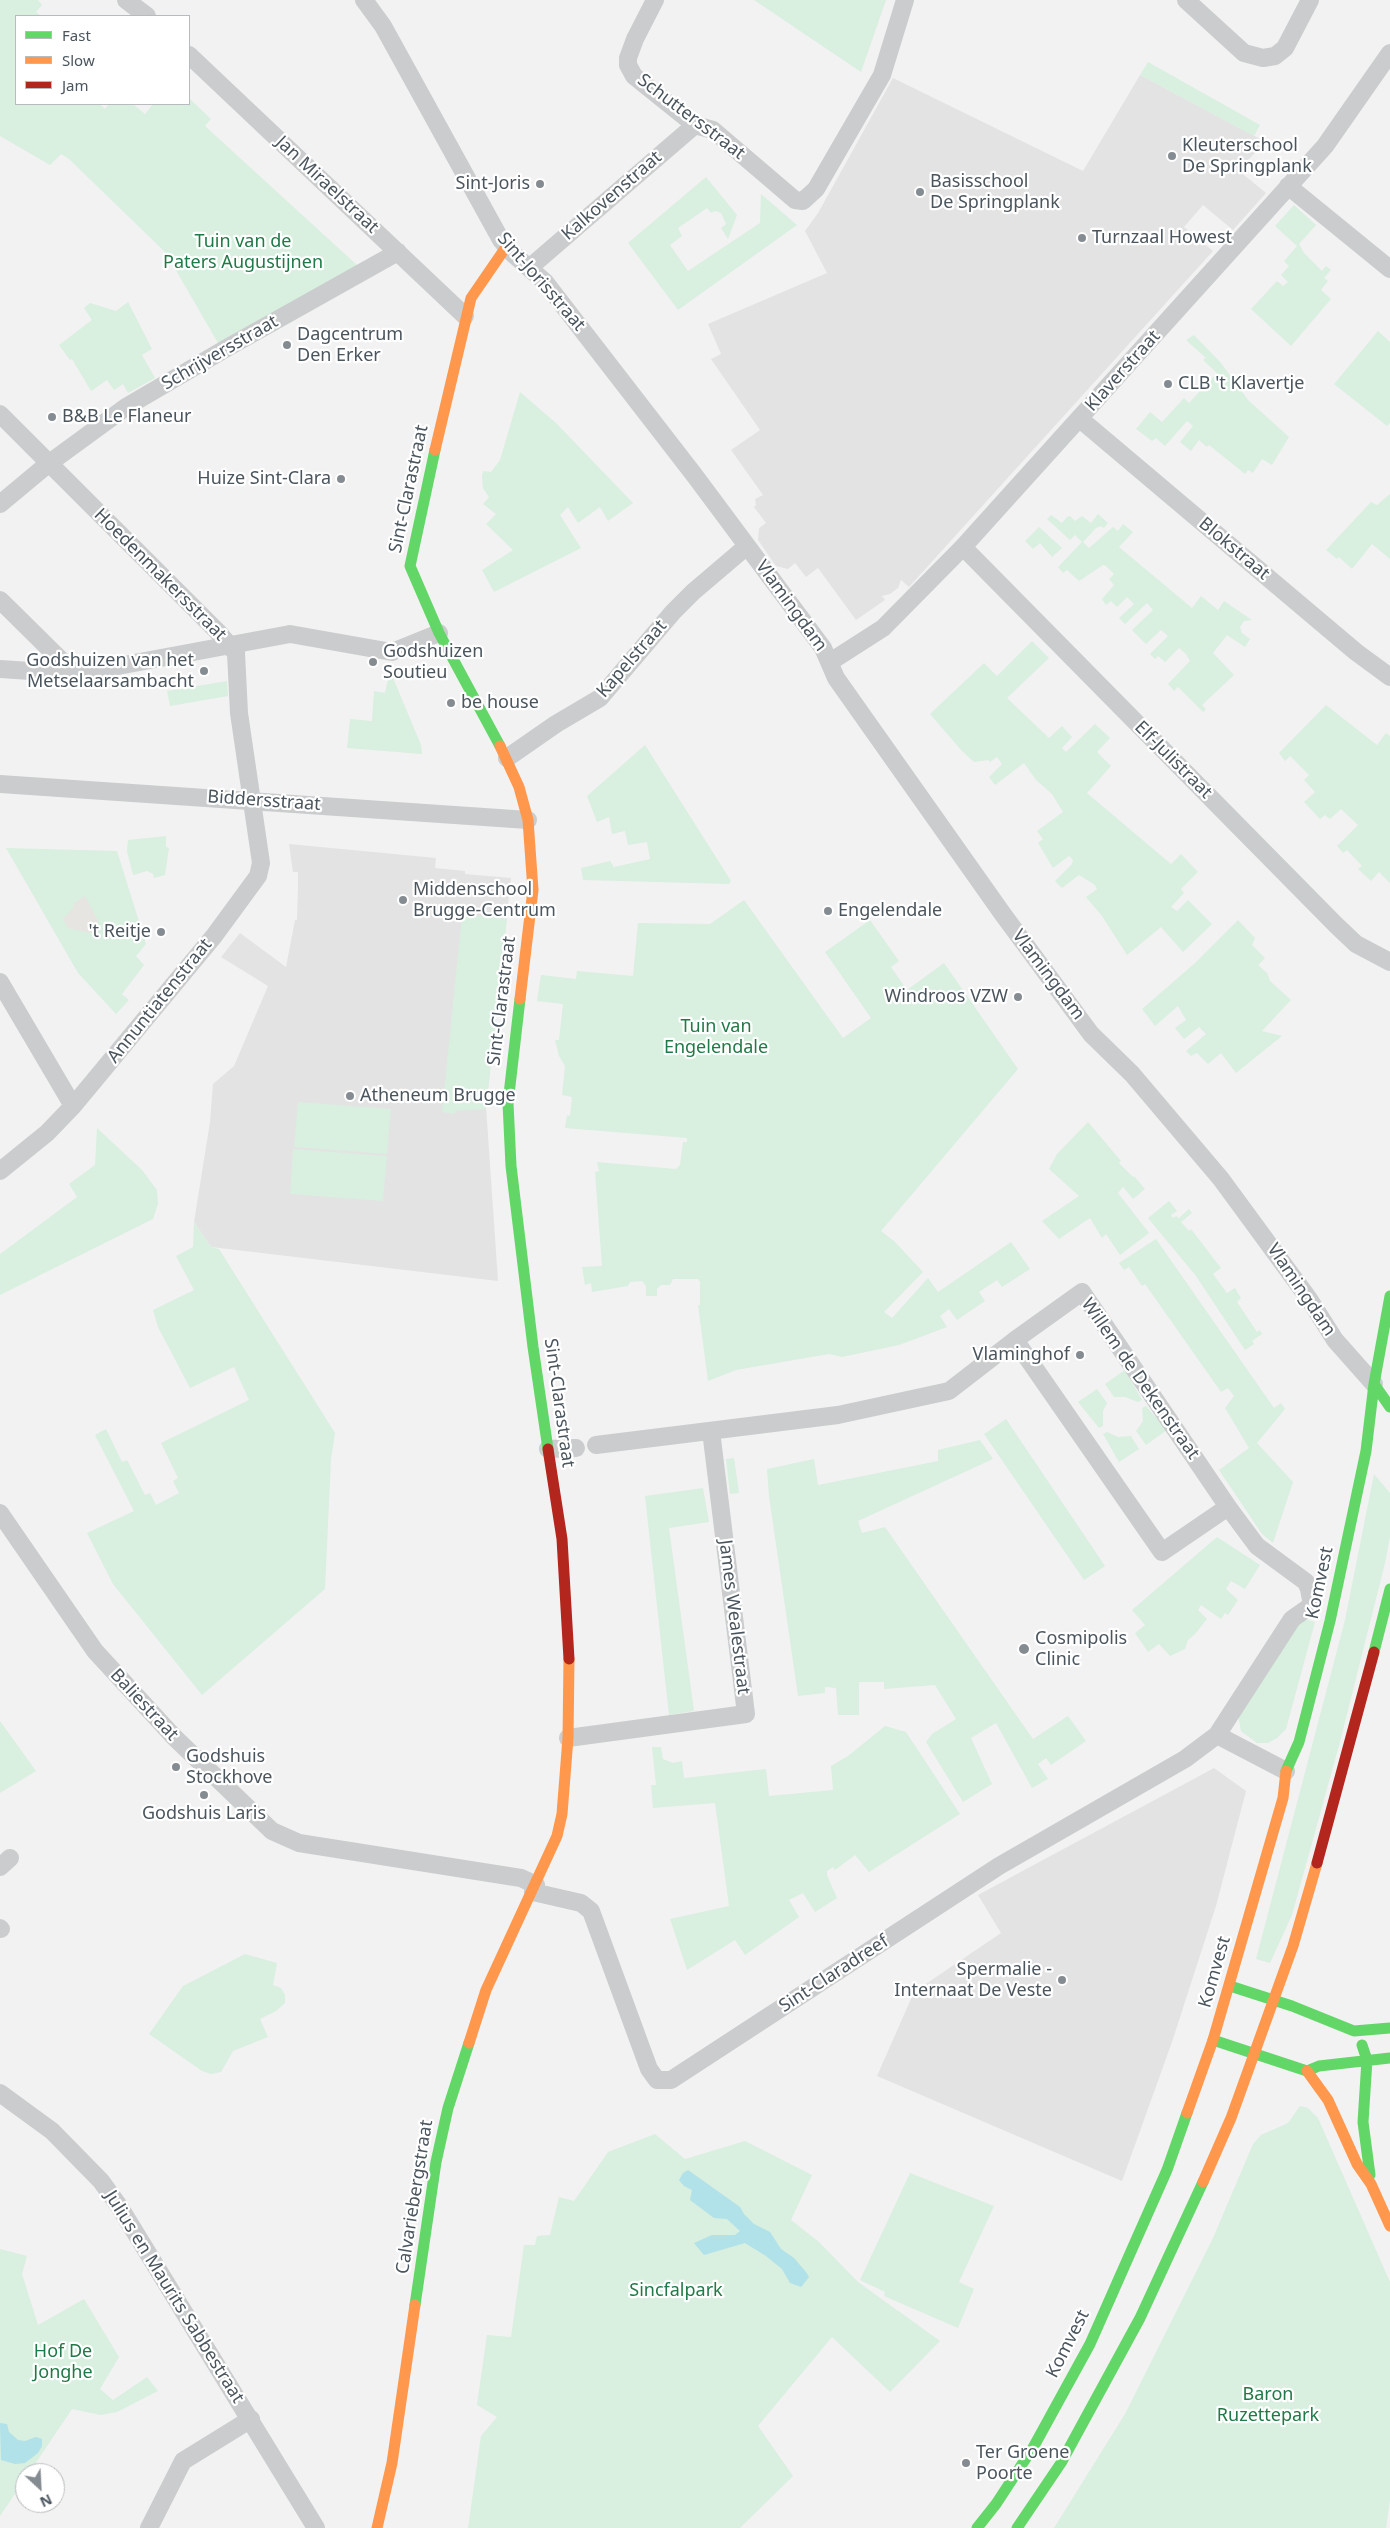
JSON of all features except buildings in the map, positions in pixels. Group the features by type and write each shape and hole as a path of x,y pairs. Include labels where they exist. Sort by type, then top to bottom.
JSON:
{"main road":[{"name":"Sint-Clarastraat","path":"506,247 471,298 465,316 410,566 439,633 506,758 519,787 528,820 532,890 508,1103 511,1166 548,1449 562,1539 567,1600 568,1738 562,1814 557,1836 535,1888"},
{"name":"Komvest","path":"977,2528 996,2504 1034,2446 1090,2344 1167,2170 1213,2040 1283,1798 1286,1771 1299,1742 1330,1621 1366,1451 1374,1384 1390,1296"},
{"path":"1374,1384 1390,1407"},
{"path":"1017,2528 1061,2463 1140,2318 1188,2217 1255,2056 1293,1946 1338,1795 1390,1589"},
{"name":"Calvariebergstraat","path":"377,2528 392,2463 436,2162 448,2108 486,1990 514,1927 535,1888"},
{"path":"1230,1986 1275,2000 1354,2030 1390,2028"},
{"path":"1354,2030 1367,2060 1363,2122 1371,2184"},
{"path":"1213,2040 1255,2056 1307,2071 1328,2100 1357,2164 1371,2184 1390,2226"},
{"path":"1307,2071 1319,2066 1390,2058"}],"street":[{"path":"126,0 146,15"},
{"name":"Sint-Jorisstraat","path":"364,0 383,26 479,204 506,247 545,282 611,365 747,546"},
{"name":"Schuttersstraat","path":"655,0 635,39 628,58 628,65 634,76 695,124 714,130 795,200 803,201 816,189 882,74 904,0"},
{"path":"1186,0 1244,52 1263,58 1274,56 1285,48 1310,0"},
{"name":"Klaverstraat","path":"830,662 883,628 963,547 1325,146 1390,53"},
{"name":"Jan Miraelstraat","path":"190,56 465,316"},
{"name":"Kalkovenstraat","path":"529,268 695,124"},
{"path":"1288,186 1390,269"},
{"name":"Schrijversstraat","path":"0,504 48,464 126,408 225,349 398,252"},
{"name":"Hoedenmakersstraat","path":"0,414 231,646 237,660 240,713 254,801"},
{"name":"Blokstraat","path":"1080,419 1348,646 1390,677"},
{"name":"Vlamingdam","path":"747,546 823,648 836,678 916,792 1091,1034 1126,1068 1220,1179 1313,1305 1326,1327 1374,1384"},
{"name":"Kapelstraat","path":"506,758 556,724 600,698 679,605 747,546"},
{"name":"Elf-Julistraat","path":"963,547 1336,925 1356,944 1390,962"},
{"path":"0,600 75,674"},
{"path":"0,669 75,674 290,634 392,652 439,633"},
{"name":"Biddersstraat","path":"0,784 528,820"},
{"name":"Annuntiatenstraat","path":"0,1171 47,1132 73,1106 214,936 258,876 261,863 254,801"},
{"path":"0,982 73,1106"},
{"name":"Willem de Dekenstraat","path":"711,1431 838,1415 949,1391 1015,1340 1082,1292 1228,1507 1257,1546 1306,1582 1312,1605"},
{"path":"1015,1340 1162,1552 1228,1507"},
{"path":"596,1445 711,1431"},
{"name":"James Wealestraat","path":"568,1738 746,1714 711,1431"},
{"path":"548,1449 576,1448"},
{"name":"Baliestraat","path":"0,1513 95,1651 174,1738 272,1831 299,1843 520,1878 535,1888"},
{"path":"1312,1605 1319,1609 1330,1621"},
{"name":"Sint-Claradreef","path":"535,1888 581,1903 591,1912 649,2069 657,2080 671,2080 999,1866 1167,1771 1217,1735 1292,1619 1312,1605"},
{"path":"1217,1735 1286,1771"},
{"name":"Julius en Maurits Sabbestraat","path":"0,2092 52,2131 101,2181 119,2206 251,2418 316,2528"},
{"path":"149,2528 183,2461 251,2418"}],"shaded area":[{"path":"1140,75 1266,142 1238,170 1266,193 1233,230 1203,205 1184,227 1213,251 909,587 901,580 898,588 890,594 882,596 885,600 856,620 818,568 806,577 795,563 788,569 776,566 758,540 759,528 766,523 754,507 756,505 755,499 763,495 731,450 760,430 711,359 721,354 708,324 827,273 805,231 818,213 893,78 1083,171"},
{"name":"Atheneum Brugge","path":"289,844 436,858 435,868 465,871 465,874 511,878 486,1107 498,1281 211,1247 194,1222 210,1122 213,1084 234,1066 268,986 221,957 240,933 286,967 295,920 297,920 298,886 298,872 293,872"},
{"name":"Spermalie - Internaat De Veste","path":"1214,1768 1246,1791 1216,1906 1172,2042 1122,2181 877,2076 914,1992 1001,1933 978,1895"}],"green space":[{"name":"Tuin van de Paters Augustijnen","path":"0,0 38,0 42,5 36,12 40,15 15,15 15,105 101,105 105,109 108,105 134,105 145,114 152,105 190,105 190,99 211,119 205,126 358,266 218,343 166,253 69,159 61,154 50,165 0,136"},
{"path":"754,0 886,0 861,72"},
{"path":"1148,62 1260,125 1254,136 1140,75"},
{"path":"706,177 737,215 728,239 721,228 726,224 721,213 715,211 711,213 707,208 678,228 682,236 670,245 688,271 760,223 761,194 797,225 678,310 628,243"},
{"path":"1294,205 1316,225 1299,244 1304,253 1322,271 1326,266 1331,270 1324,278 1328,281 1321,290 1331,299 1291,346 1251,309 1277,281 1283,286 1288,282 1281,275 1289,266 1284,261 1297,246 1275,226"},
{"path":"128,302 152,349 142,355 155,378 128,393 123,384 114,390 107,380 91,391 72,359 70,360 59,345 92,320 84,308 90,303 116,311"},
{"path":"1378,331 1390,342 1390,423 1387,426 1334,384"},
{"path":"1194,335 1221,363 1248,400 1289,437 1272,465 1262,459 1253,473 1248,470 1245,474 1209,445 1207,447 1199,440 1191,451 1180,442 1193,426 1187,421 1165,446 1156,438 1152,441 1136,429 1150,412 1162,422 1184,398 1189,403 1217,373 1203,360 1206,358 1186,340"},
{"path":"520,392 556,423 633,503 608,521 600,507 578,523 568,507 560,515 581,548 494,592 482,570 513,550 486,524 496,514 483,504 489,497 483,488 482,476 483,471 491,472 500,460"},
{"path":"1390,494 1390,559 1372,544 1352,569 1339,557 1337,559 1326,550 1371,502 1377,505"},
{"path":"1098,514 1108,523 1104,528 1101,526 1096,528 1083,542 1089,548 1113,527 1118,531 1123,524 1133,532 1119,547 1192,608 1201,596 1218,610 1224,601 1252,620 1244,621 1240,627 1242,633 1250,639 1245,647 1227,635 1213,653 1234,675 1202,705 1206,709 1203,712 1178,687 1174,691 1168,684 1190,661 1186,654 1179,648 1165,662 1158,656 1155,659 1150,654 1168,636 1161,630 1146,644 1132,630 1153,610 1147,603 1125,624 1119,618 1134,604 1127,597 1117,607 1111,601 1106,605 1102,599 1114,585 1109,579 1114,574 1106,566 1103,565 1079,581 1067,570 1063,573 1058,567 1082,542 1075,535 1070,540 1047,519 1051,515 1062,523 1067,517 1070,516 1075,521 1082,516 1091,523"},
{"path":"1039,527 1062,548 1052,557 1040,543 1033,549 1025,541"},
{"path":"1032,641 1049,658 1007,698 1049,738 1062,726 1072,737 1062,748 1066,752 1095,724 1110,738 1097,752 1111,766 1087,793 1171,864 1181,854 1198,872 1181,889 1184,893 1171,907 1177,911 1188,900 1212,924 1183,952 1161,927 1127,955 1102,916 1086,897 1097,889 1095,885 1079,875 1062,888 1055,881 1072,864 1073,860 1069,856 1053,868 1038,843 1043,839 1037,831 1063,812 1052,794 1036,780 1024,763 995,785 989,777 1002,764 997,757 990,762 988,760 974,762 930,714 984,663 997,676"},
{"path":"391,673 421,745 422,754 347,748 350,719 372,721 374,691 385,693 389,674"},
{"path":"227,681 228,696 170,706 167,691"},
{"path":"1326,705 1377,745 1386,733 1390,736 1390,883 1379,872 1371,881 1358,869 1362,866 1347,850 1343,853 1337,846 1358,825 1341,809 1330,819 1325,815 1320,819 1304,802 1315,792 1304,780 1309,775 1290,756 1285,761 1279,753"},
{"path":"645,745 731,881 729,884 583,880 581,868 610,861 614,867 650,859 647,842 628,845 625,831 612,834 609,817 597,822 587,796"},
{"path":"166,836 166,847 169,848 165,875 154,878 153,874 147,871 133,875 127,851 128,840"},
{"path":"6,848 117,851 146,944 136,956 144,965 122,994 129,1000 116,1014 78,973"},
{"name":"Tuin van Engelendale","path":"744,900 843,1038 871,1018 825,952 870,920 899,961 891,967 907,990 944,963 1018,1069 881,1231 895,1242 923,1272 884,1312 892,1318 928,1278 938,1292 1011,1242 1030,1269 1002,1287 997,1280 979,1292 985,1301 957,1320 949,1309 940,1316 947,1327 899,1345 842,1357 829,1354 736,1370 708,1381 698,1305 700,1305 700,1282 698,1279 673,1279 670,1285 661,1285 657,1289 657,1296 646,1296 646,1286 642,1281 630,1282 628,1286 592,1292 591,1283 585,1285 582,1267 602,1266 595,1172 599,1171 597,1162 676,1169 680,1165 683,1142 687,1142 687,1138 565,1128 567,1115 570,1116 572,1097 562,1095 565,1066 559,1056 555,1040 559,1040 563,1004 537,1001 541,975 576,979 577,971 633,976 638,923 710,924"},
{"path":"462,914 507,919 486,1109 455,1111 455,1114 442,1112"},
{"path":"1238,920 1255,938 1252,945 1265,958 1258,965 1267,973 1270,981 1291,1000 1262,1031 1282,1036 1236,1073 1221,1053 1208,1064 1197,1053 1191,1056 1186,1051 1206,1034 1199,1027 1184,1039 1175,1028 1186,1020 1178,1006 1155,1026 1142,1009 1195,963"},
{"path":"298,1102 391,1109 387,1154 294,1147"},
{"path":"1088,1122 1121,1161 1119,1163 1145,1189 1133,1199 1123,1187 1118,1193 1149,1233 1120,1255 1106,1234 1102,1238 1090,1218 1059,1239 1042,1221 1079,1196 1049,1169 1057,1154"},
{"path":"97,1128 142,1170 157,1190 158,1204 153,1219 0,1295 0,1254 77,1197 69,1184 95,1165"},
{"path":"293,1149 387,1156 383,1201 290,1194"},
{"path":"1169,1201 1177,1211 1171,1215 1173,1218 1176,1216 1179,1218 1189,1209 1192,1213 1181,1222 1189,1231 1191,1229 1221,1268 1213,1274 1227,1293 1235,1288 1241,1298 1237,1302 1257,1332 1260,1330 1262,1334 1252,1341 1254,1344 1245,1350 1196,1276 1148,1218"},
{"path":"194,1222 211,1247 219,1249 335,1433 331,1459 325,1589 202,1695 113,1584 87,1533 134,1511 95,1435 106,1429 122,1462 127,1460 145,1495 150,1493 156,1505 179,1493 173,1481 178,1478 161,1443 249,1400 234,1367 190,1388 158,1327 153,1310 194,1290 176,1256 193,1247"},
{"path":"1156,1239 1274,1408 1281,1403 1285,1409 1257,1443 1293,1482 1273,1543 1262,1534 1219,1470 1249,1448 1225,1408 1234,1396 1228,1388 1221,1392 1145,1284 1142,1286 1129,1267 1124,1270 1119,1263"},
{"path":"1125,1370 1142,1400 1138,1402 1125,1397 1114,1397 1105,1384"},
{"path":"1097,1389 1107,1403 1103,1411 1103,1426 1099,1428 1078,1402"},
{"path":"1146,1406 1167,1430 1146,1445 1136,1431 1143,1421 1142,1408"},
{"path":"1006,1419 1105,1566 1084,1580 984,1434"},
{"path":"1107,1432 1118,1437 1131,1436 1139,1449 1119,1462 1103,1434"},
{"path":"980,1440 993,1459 858,1521 862,1533 885,1527 1033,1739 1068,1716 1086,1741 1051,1765 1046,1758 1038,1764 1048,1779 1032,1788 996,1723 971,1738 992,1784 963,1802 926,1742 932,1734 956,1719 935,1685 884,1689 884,1682 859,1682 859,1715 838,1715 836,1688 825,1687 825,1693 798,1696 769,1496 767,1469 814,1459 818,1485 938,1461 938,1450"},
{"path":"734,1458 739,1493 730,1494 726,1459"},
{"path":"1374,1474 1390,1493 1390,1536 1385,1563 1340,1742 1292,1915 1270,1963 1256,1959 1345,1620"},
{"path":"703,1488 709,1522 669,1528 694,1711 669,1715 645,1496"},
{"path":"1217,1537 1260,1565 1245,1589 1231,1581 1226,1589 1238,1600 1228,1615 1225,1613 1221,1619 1201,1605 1198,1610 1207,1619 1188,1640 1185,1649 1170,1656 1159,1644 1148,1652 1135,1633 1145,1625 1132,1610"},
{"path":"1301,1618 1315,1622 1286,1729 1277,1738 1268,1743 1257,1743 1241,1731 1238,1715"},
{"path":"0,1721 36,1771 0,1793"},
{"path":"885,1726 906,1732 960,1814 869,1872 855,1855 835,1870 833,1867 827,1871 827,1875 837,1898 815,1912 803,1893 789,1900 799,1917 745,1955 735,1940 687,1970 670,1919 729,1906 715,1803 653,1808 651,1785 656,1785 652,1747 661,1747 663,1759 673,1763 682,1761 684,1778 766,1769 769,1796 833,1790 831,1766 848,1756"},
{"path":"245,1954 277,1963 273,1985 281,1988 285,1995 285,2003 276,2011 260,2019 268,2037 233,2051 221,2072 211,2074 202,2071 149,2034 183,1986"},
{"name":"Baron Ruzettepark","path":"1300,2106 1308,2108 1318,2118 1390,2282 1390,2499 1386,2528 1054,2528 1125,2414 1213,2238 1253,2144 1261,2135 1288,2123"},
{"name":"Sincfalpark","path":"655,2134 685,2159 745,2141 812,2175 791,2220 819,2242 858,2282 940,2341 890,2392 832,2337 758,2426 793,2476 740,2528 468,2528 481,2436 497,2417 477,2405 487,2335 511,2337 524,2245 535,2245 537,2236 550,2235 559,2197 574,2201 608,2152"},
{"path":"910,2173 994,2206 959,2282 974,2289 958,2328 884,2296 885,2292 860,2280"},
{"name":"Hof De Jonghe","path":"0,2249 27,2256 22,2274 38,2325 84,2299 119,2357 100,2389 113,2400 147,2377 158,2391 117,2412 101,2415 72,2409 36,2463 15,2463 15,2494 0,2516"}],"sand":[{"path":"85,896 98,921 90,933 68,928 63,919 74,907 73,904"}],"water":[{"path":"688,2170 740,2207 754,2224 770,2232 781,2249 794,2258 809,2277 801,2287 790,2283 782,2269 745,2243 704,2255 694,2243 712,2235 735,2235 740,2231 727,2219 714,2218 690,2200 692,2190 684,2186 679,2180 683,2173"},
{"path":"0,2423 7,2424 9,2432 18,2440 25,2441 36,2437 42,2439 42,2446 38,2453 25,2463 15,2464 1,2460"}],"traffic: fast":[{"path":"435,450 410,566 439,633 500,746"},
{"path":"520,999 508,1103 511,1166 533,1347 548,1449"},
{"path":"1286,1771 1299,1742 1330,1621 1366,1451 1374,1384 1390,1296"},
{"path":"1374,1384 1390,1407"},
{"path":"1374,1652 1390,1589"},
{"path":"1230,1986 1292,2006 1354,2031 1390,2028"},
{"path":"1213,2040 1307,2071 1319,2066 1390,2058"},
{"path":"415,2305 436,2162 448,2108 469,2043"},
{"path":"1362,2045 1367,2060 1363,2122 1370,2175"},
{"path":"977,2528 996,2504 1034,2446 1090,2344 1167,2170 1187,2113"},
{"path":"1017,2528 1061,2463 1140,2318 1203,2182"}],"traffic: slow":[{"path":"435,450 471,298 506,247"},
{"path":"500,746 519,787 528,820 533,890 520,999"},
{"path":"469,2043 486,1990 557,1836 562,1814 568,1738 569,1659"},
{"path":"1187,2113 1213,2040 1283,1798 1286,1771"},
{"path":"1203,2182 1231,2118 1293,1946 1317,1863"},
{"path":"1307,2071 1328,2100 1357,2164 1371,2184 1390,2226"},
{"path":"377,2528 392,2463 415,2305"}],"traffic: jam":[{"path":"548,1449 562,1539 569,1659"},
{"path":"1317,1863 1374,1652"}],"place":[{"name":"Kleuterschool De Springplank","path":"1172,156"},
{"name":"Sint-Joris","path":"540,184"},
{"name":"Basisschool De Springplank","path":"920,192"},
{"name":"Turnzaal Howest","path":"1082,238"},
{"name":"Dagcentrum Den Erker","path":"287,345"},
{"name":"CLB 't Klavertje","path":"1168,384"},
{"name":"B&B Le Flaneur","path":"52,417"},
{"name":"Huize Sint-Clara","path":"341,479"},
{"name":"Godshuizen Soutieu","path":"373,662"},
{"name":"Godshuizen van het Metselaarsambacht","path":"204,671"},
{"name":"be house","path":"451,703"},
{"name":"Middenschool Brugge-Centrum","path":"403,900"},
{"name":"Engelendale","path":"828,911"},
{"name":"'t Reitje","path":"161,932"},
{"name":"Windroos VZW","path":"1018,997"},
{"name":"Atheneum Brugge","path":"350,1096"},
{"name":"Vlaminghof","path":"1080,1355"},
{"name":"Cosmipolis Clinic","path":"1024,1649"},
{"name":"Godshuis Stockhove","path":"176,1767"},
{"name":"Godshuis Laris","path":"204,1795"},
{"name":"Spermalie - Internaat De Veste","path":"1062,1980"},
{"name":"Ter Groene Poorte","path":"966,2463"}]}
